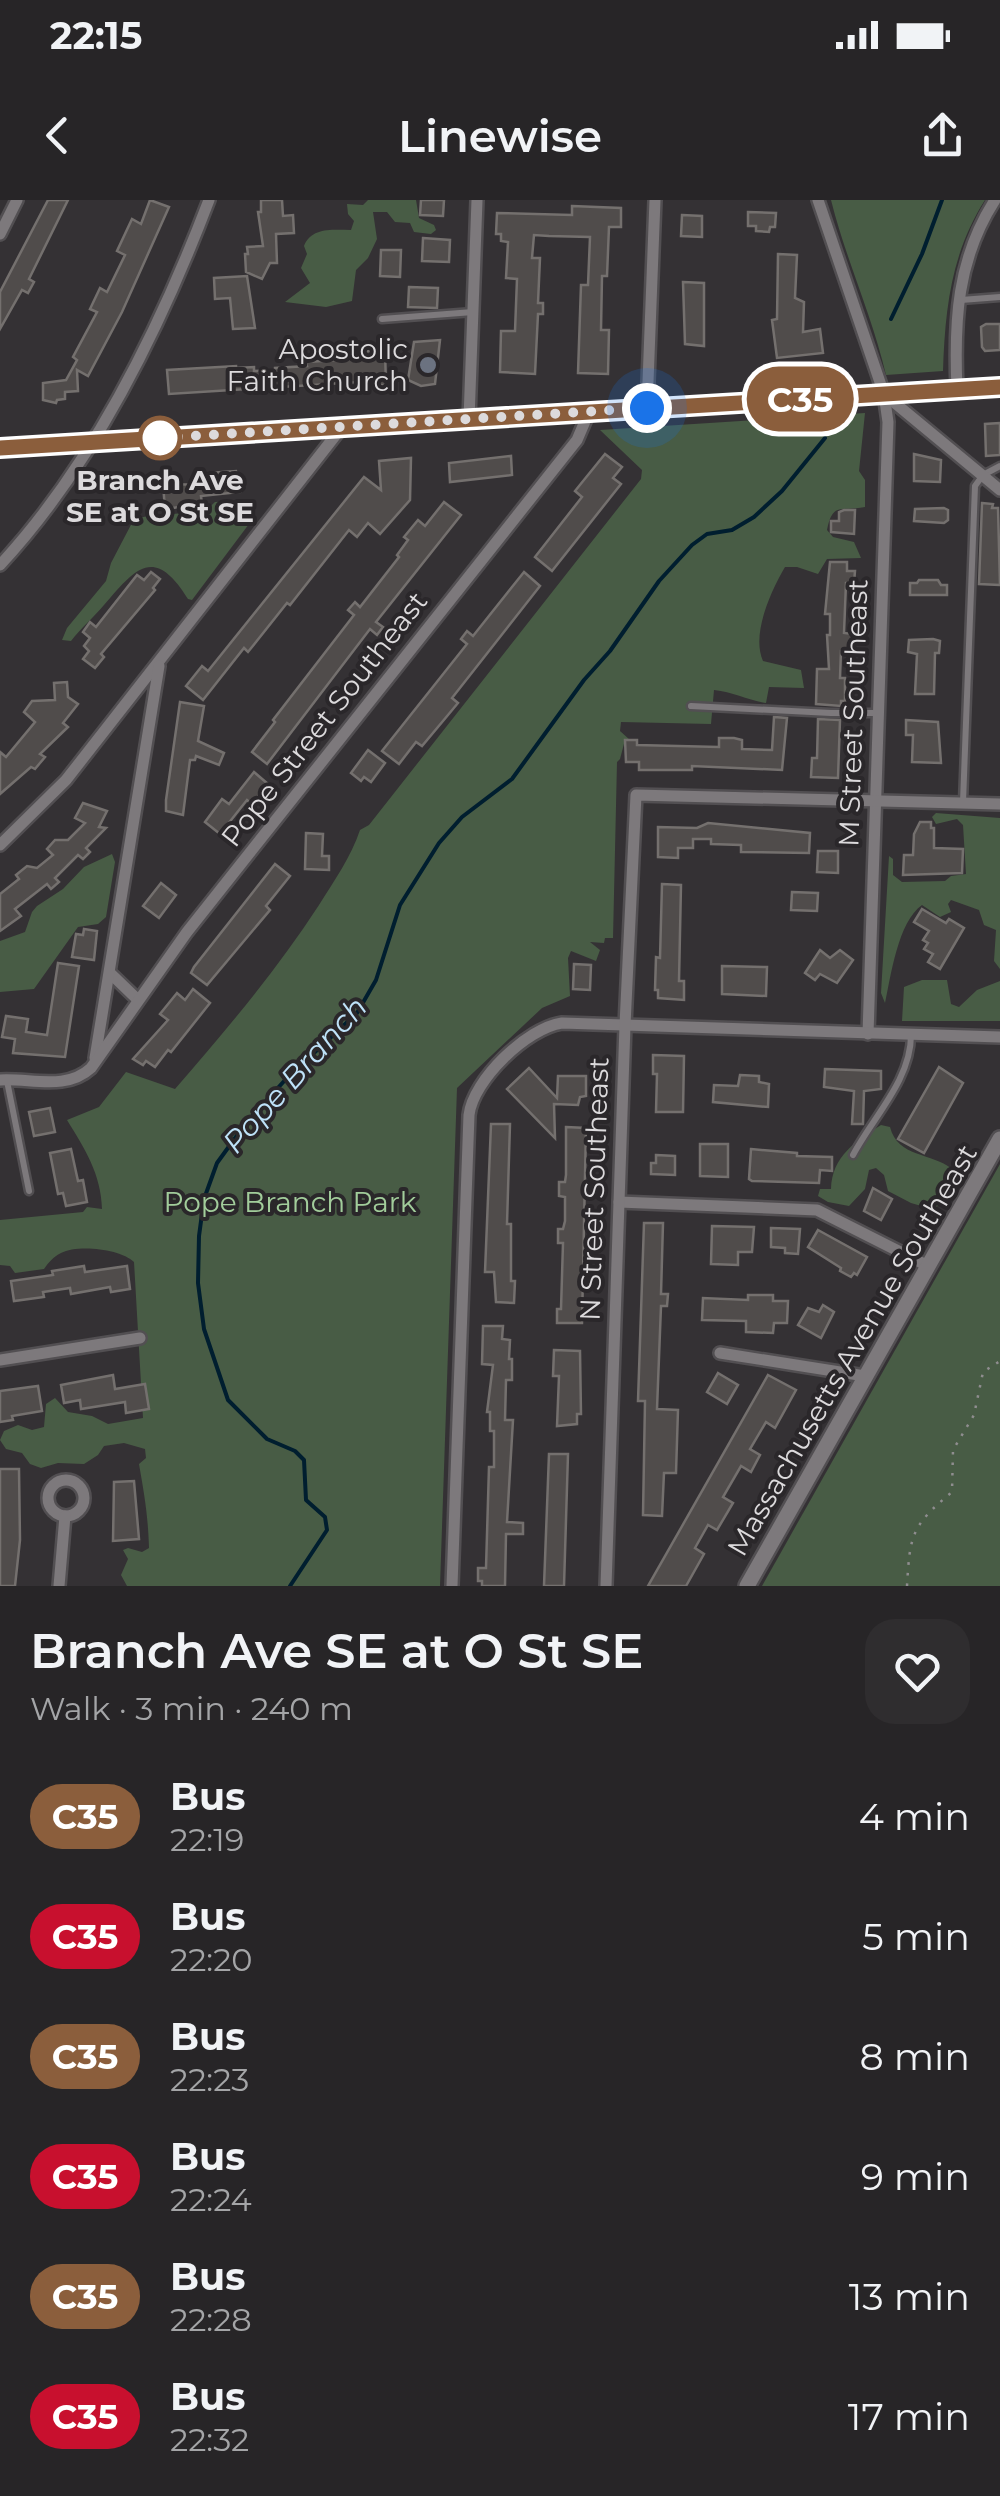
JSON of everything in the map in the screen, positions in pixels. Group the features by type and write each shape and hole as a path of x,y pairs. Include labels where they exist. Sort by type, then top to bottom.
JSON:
{"main road":[{"path":"0,448 1000,387"},
{"name":"Massachusetts Avenue Southeast","path":"746,1586 1000,1138"}],"street":[{"path":"0,234 17,200"},
{"path":"0,565 49,505 91,442 166,299 209,200"},
{"path":"470,419 477,200"},
{"path":"647,408 654,200"},
{"name":"M Street Southeast","path":"818,200 884,394 888,422 868,1034"},
{"path":"957,389 957,300 971,247 995,200"},
{"path":"884,394 1000,490"},
{"name":"Pope Street Southeast","path":"96,1060 186,932 578,440 589,412"},
{"path":"0,845 66,780 342,427"},
{"path":"3,1080 69,1081 83,1075 96,1060 160,662"},
{"name":"N Street Southeast","path":"606,1586 636,794 876,801"},
{"path":"876,801 1000,804"},
{"path":"110,973 137,999"},
{"path":"452,1586 469,1115 481,1083 526,1038 544,1027 568,1022 1000,1037"},
{"path":"619,1202 817,1210 928,1266"},
{"path":"0,1360 140,1338"},
{"path":"720,1353 865,1376"},
{"path":"59,1586 65,1516"}],"lane":[{"path":"957,300 1000,297"},
{"path":"382,318 473,312"},
{"path":"963,804 975,486 983,475 1000,466"},
{"path":"691,706 878,713"},
{"path":"853,1155 903,1074 911,1050 911,1035"},
{"path":"3,1080 29,1191"}],"path":[{"path":"907,1586 915,1526 952,1492 953,1450 974,1415 983,1372 1000,1360"}],"green space":[{"path":"368,200 416,200 419,218 436,230 431,234 414,232 410,223 395,222 387,212 373,212 377,239 368,258 356,270 352,301 326,307 285,302 310,283 301,268 307,254 304,246 312,235 351,230 354,221 347,204 363,205"},
{"path":"831,200 985,200 957,261 943,371 886,375"},
{"name":"Pope Branch Park","path":"865,413 859,471 865,480 865,507 835,511 827,530 833,537 854,542 861,558 827,559 818,574 785,567 761,626 763,661 801,670 804,688 769,687 766,703 714,690 711,724 621,722 620,731 630,740 625,740 617,762 613,938 605,938 604,943 590,942 600,950 596,961 571,951 570,996 542,1008 457,1088 440,1586 127,1586 121,1575 128,1559 123,1550 142,1552 149,1548 139,1464 146,1458 145,1449 124,1443 104,1446 84,1464 58,1463 41,1468 30,1464 22,1453 6,1449 0,1440 4,1431 18,1425 32,1430 44,1427 46,1404 55,1398 68,1412 92,1416 108,1424 143,1418 134,1262 110,1251 88,1248 68,1250 44,1269 15,1273 10,1266 0,1265 0,1220 83,1212 87,1207 102,1209 95,1173 67,1120 99,1107 126,1072 175,1089 268,976 336,878 360,830 369,825 641,479 642,470 600,430"},
{"path":"232,501 249,510 252,520 192,600 165,572 145,568 125,581 71,641 62,640 67,628 106,581 134,519 201,510 215,502"},
{"path":"936,813 1000,818 1000,969 994,961 996,930 984,925 979,910 951,900 951,912 940,917 922,905 901,936 885,1003 881,993 889,856 893,859 893,875 902,882 945,881 966,874 963,825 957,819 936,824 932,817"},
{"path":"112,854 115,862 106,917 98,924 78,927 34,989 0,992 0,941 25,932 37,906 63,889 84,867"},
{"path":"922,980 947,980 951,1004 959,1007 977,990 1000,981 1000,1021 902,1021 904,987"},
{"path":"881,1125 890,1127 894,1137 908,1149 952,1169 951,1184 935,1210 888,1191 884,1175 876,1168 869,1170 865,1189 849,1206 818,1196 820,1189 831,1189 836,1167 847,1151"},
{"path":"1000,1164 1000,1586 762,1586"}],"building":[{"path":"48,200 68,200 29,279 34,282 28,293 22,290 0,329 0,292"},
{"path":"150,200 169,207 88,376 77,370 78,391 65,392 65,399 56,403 43,400 43,383 66,380 77,360 73,357 97,312 90,309 100,288 107,292 125,255 117,251 132,219 141,224"},
{"path":"261,200 282,200 283,216 293,215 294,233 276,234 277,263 270,263 262,279 246,272 245,254 247,247 263,246 258,212"},
{"path":"421,200 444,200 443,216 420,215"},
{"path":"572,206 621,208 621,227 609,227 607,276 602,276 601,330 609,330 608,374 578,373 581,285 588,285 590,237 534,235 532,258 540,258 538,303 543,303 543,314 538,314 535,374 500,372 501,331 515,331 517,279 506,278 508,242 501,241 501,234 496,234 497,213 572,215"},
{"path":"748,212 776,213 775,227 770,227 769,232 756,231 756,226 748,226"},
{"path":"682,215 702,216 702,237 681,236"},
{"path":"423,238 450,240 449,262 422,261"},
{"path":"381,250 401,250 400,277 380,276"},
{"path":"778,254 797,255 795,298 804,302 803,332 820,329 823,353 777,358 772,320 777,319"},
{"path":"247,276 255,328 233,329 230,298 215,299 214,278"},
{"path":"683,282 704,283 704,346 685,344"},
{"path":"409,287 438,288 437,308 408,307"},
{"path":"1000,324 1000,350 985,351 982,347 981,327"},
{"path":"440,340 435,384 421,386 408,380 414,342"},
{"path":"355,346 355,352 385,350 386,385 376,385 375,381 169,394 167,370 236,366 254,367 254,371 307,366 306,362 337,360 337,347"},
{"path":"1000,423 1000,455 986,456 985,424"},
{"path":"605,454 622,467 613,478 621,484 552,571 535,557 582,497 575,491"},
{"path":"914,454 941,460 940,482 914,481"},
{"path":"511,456 512,475 450,482 449,463"},
{"path":"411,458 410,500 380,534 368,523 357,537 349,530 290,605 287,603 248,652 244,648 203,700 186,686 202,666 208,671 364,477 381,490 379,461"},
{"path":"236,471 240,492 201,496 202,504 165,509 163,484 210,485 209,473"},
{"path":"444,502 461,515 376,622 383,627 377,635 370,629 267,764 252,752 273,720 354,615 348,610 355,602 360,607 399,557 408,540 404,537 418,520 425,526"},
{"path":"982,503 998,508 1000,585 979,584"},
{"path":"915,509 948,510 948,520 944,523 914,521"},
{"path":"855,510 854,534 831,532 831,521 839,521 839,512"},
{"path":"830,562 847,562 847,571 855,571 854,583 846,583 844,633 853,634 853,650 841,651 840,678 845,678 845,701 841,701 841,706 816,704 817,669 829,669 830,614 825,614"},
{"path":"151,572 160,579 155,590 101,654 104,657 95,668 83,659 89,651 84,646 90,638 83,632 90,622 96,627 137,575 144,580"},
{"path":"524,572 540,586 452,698 458,703 422,746 416,742 399,764 382,751 467,644 461,639 467,631 473,636"},
{"path":"938,580 947,585 947,595 910,595 910,583"},
{"path":"909,640 940,641 939,653 935,653 934,694 915,694 917,654 908,652"},
{"path":"67,682 68,697 78,704 63,723 68,727 40,754 45,757 35,769 31,767 0,794 0,752 6,757 35,722 24,712 32,701 55,700 54,683"},
{"path":"180,702 204,706 198,741 224,753 219,765 196,756 190,760 183,815 166,811"},
{"path":"774,717 787,718 782,770 692,766 692,770 639,770 639,762 626,762 625,740 637,740 637,745 719,747 719,738 734,738 742,740 742,749 772,750"},
{"path":"818,719 840,720 838,778 811,777 812,758 817,758"},
{"path":"906,720 938,722 941,763 912,762 913,735 906,735"},
{"path":"368,750 385,763 371,782 364,777 361,781 351,773"},
{"path":"254,772 268,784 252,804 247,800 220,834 205,822 222,799 229,804"},
{"path":"83,803 107,811 99,827 106,828 86,848 90,852 83,859 78,855 55,878 59,882 51,889 47,884 15,909 21,916 0,931 0,894 19,879 16,875 27,866 37,868 53,855 47,849 55,840 68,840 85,823 75,818"},
{"path":"920,822 931,822 934,848 963,849 962,873 903,875 904,855 913,855 914,834"},
{"path":"708,823 810,833 809,853 741,852 741,845 693,839 693,848 678,848 678,858 658,857 658,827 697,828"},
{"path":"306,833 323,834 322,856 329,856 329,870 305,869"},
{"path":"818,851 838,851 838,873 817,872"},
{"path":"275,864 290,876 266,906 270,910 207,985 191,973 194,967"},
{"path":"161,883 176,895 159,918 143,906"},
{"path":"662,884 681,885 679,981 684,981 684,1000 658,998 655,990"},
{"path":"792,892 818,893 817,911 791,910"},
{"path":"922,909 964,928 940,969 928,962 933,954 924,949 928,943 923,940 929,931 914,922"},
{"path":"84,929 97,931 94,960 72,957 76,934 83,935"},
{"path":"820,950 830,958 840,950 853,960 837,983 820,974 815,980 805,973"},
{"path":"58,963 79,966 65,1057 13,1053 15,1039 2,1037 6,1016 28,1019 26,1032 47,1035"},
{"path":"574,964 591,965 590,990 573,989"},
{"path":"722,966 767,967 766,996 722,994"},
{"path":"193,989 210,1003 171,1052 168,1050 155,1067 133,1059 168,1020 160,1014 177,993 185,1000"},
{"path":"653,1055 684,1056 683,1112 656,1112"},
{"path":"939,1067 963,1083 924,1153 898,1139"},
{"path":"529,1068 557,1098 558,1076 586,1076 586,1096 580,1097 578,1105 554,1104 555,1138 507,1089"},
{"path":"825,1069 881,1071 881,1089 864,1091 863,1124 852,1124 854,1091 824,1087"},
{"path":"740,1075 759,1076 759,1082 769,1084 768,1107 713,1102 714,1085 738,1086"},
{"path":"50,1108 55,1132 34,1136 29,1112"},
{"path":"491,1124 510,1124 507,1224 511,1224 514,1303 496,1302 494,1272 485,1272"},
{"path":"566,1127 586,1128 582,1323 557,1323 563,1243 558,1243 558,1229 563,1229 565,1221 565,1197 559,1196 559,1182 565,1182 566,1175"},
{"path":"700,1144 728,1144 728,1177 700,1176"},
{"path":"71,1149 87,1202 66,1206 63,1193 58,1194 50,1153"},
{"path":"751,1149 832,1157 832,1171 820,1170 819,1183 752,1181"},
{"path":"656,1155 675,1156 675,1175 651,1174"},
{"path":"873,1188 892,1199 881,1220 864,1211"},
{"path":"644,1223 663,1223 661,1294 668,1294 667,1306 661,1306 657,1409 678,1410 676,1473 664,1473 662,1516 643,1515 645,1401 638,1401"},
{"path":"712,1226 754,1227 752,1252 738,1252 738,1265 711,1264"},
{"path":"771,1228 800,1229 798,1254 771,1247"},
{"path":"818,1230 867,1257 857,1275 851,1277 840,1271 808,1247"},
{"path":"84,1266 85,1272 127,1266 130,1289 111,1292 110,1287 71,1294 70,1288 14,1301 11,1281"},
{"path":"748,1295 773,1295 773,1301 788,1301 787,1323 774,1323 773,1333 746,1332 746,1321 702,1320 703,1298 748,1300"},
{"path":"823,1305 834,1312 821,1338 798,1325 808,1308 819,1312"},
{"path":"483,1326 503,1326 502,1339 510,1340 512,1359 512,1380 506,1380 505,1420 513,1420 507,1522 523,1523 523,1534 506,1534 505,1586 482,1586 482,1581 478,1581 478,1568 486,1568 489,1467 494,1467 494,1431 490,1431 487,1412 493,1365 482,1364"},
{"path":"554,1350 580,1351 581,1414 577,1414 577,1424 557,1426 559,1376 553,1376"},
{"path":"718,1373 738,1385 727,1404 707,1392"},
{"path":"113,1375 115,1389 145,1384 149,1409 126,1413 125,1402 81,1409 80,1400 64,1403 61,1385"},
{"path":"768,1375 796,1390 775,1428 766,1422 750,1449 760,1455 751,1472 741,1466 723,1497 733,1503 717,1530 708,1525 695,1548 704,1554 686,1586 648,1586"},
{"path":"38,1386 42,1411 0,1422 0,1391"},
{"path":"549,1454 568,1454 564,1586 544,1586"},
{"path":"0,1469 19,1469 20,1540 15,1586 0,1586"},
{"path":"134,1481 139,1539 113,1541 114,1482"}],"waterway":[{"name":"Pope Branch","path":"891,319 942,200"},
{"name":"Pope Branch","path":"290,1586 327,1530 325,1517 306,1500 304,1460 295,1451 267,1439 228,1400 204,1329 198,1283 199,1236 204,1199 217,1163 286,1079 357,1013 376,980 400,905 439,843 462,817 512,779 659,581 692,545 707,534 732,530 754,517 782,491 825,438"}],"bus line":[{"name":"C35","path":"0,448 1000,387"}],"place":[{"name":"Apostolic Faith Church","path":"428,365"},
{"name":"Branch Ave SE at O St SE","path":"160,438"}],"route":[{"path":"160,438 647,408"}]}
